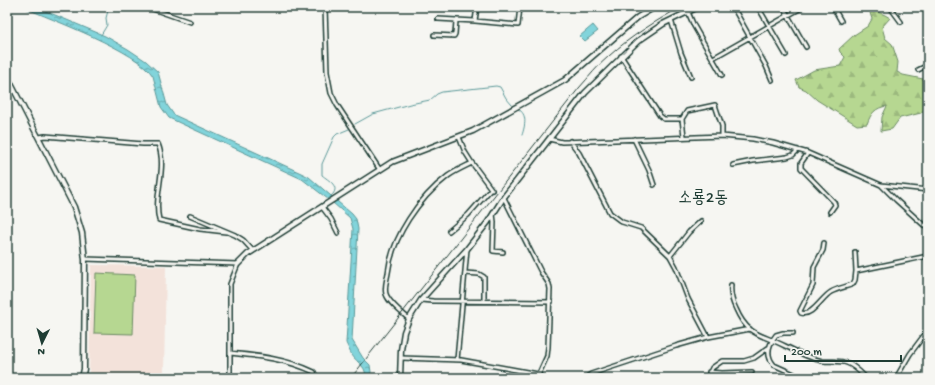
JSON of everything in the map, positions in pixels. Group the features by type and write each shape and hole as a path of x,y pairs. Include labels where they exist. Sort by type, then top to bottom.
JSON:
{"street":[{"path":"147,7 190,22"},
{"path":"325,7 327,72 331,92 337,105 380,170"},
{"path":"475,21 477,7"},
{"path":"438,19 518,25 520,7"},
{"path":"230,378 230,284 238,264 253,251 380,170 402,158 460,137 488,124 565,80 638,17 655,7"},
{"path":"400,378 404,332 409,319 421,300 488,222 504,197 585,93 638,41 671,20 698,7"},
{"path":"734,7 772,80"},
{"path":"758,7 786,55"},
{"path":"783,7 806,47"},
{"path":"713,58 803,7"},
{"path":"833,7 841,21"},
{"path":"890,7 900,22"},
{"path":"688,12 694,26 722,75"},
{"path":"671,20 679,48 691,77"},
{"path":"434,35 454,36 456,21"},
{"path":"621,56 660,116 664,119 682,119"},
{"path":"918,70 928,65"},
{"path":"7,76 74,207 82,233 85,259 84,369 82,378"},
{"path":"684,136 682,119 687,111 715,105 722,126 722,136"},
{"path":"39,137 45,136 158,144 162,157 158,198 159,220 200,229 226,232"},
{"path":"549,139 562,142 684,136 722,136 773,143 808,153 881,185 928,190"},
{"path":"450,231 468,215 492,189 465,152 460,137"},
{"path":"634,139 649,170 654,185"},
{"path":"570,141 579,153 610,213 622,222 641,228 670,256 676,267 688,299 708,338"},
{"path":"733,165 787,157 793,155 798,150"},
{"path":"808,153 801,163 801,168 834,202 835,205 830,212"},
{"path":"409,319 391,302 386,292 389,260 400,233 408,220 430,192 449,175 472,163"},
{"path":"881,185 928,229"},
{"path":"504,197 541,272 549,284 550,302 547,356 537,378"},
{"path":"322,207 338,232"},
{"path":"493,214 493,251 503,252"},
{"path":"190,216 235,235 243,240 253,251"},
{"path":"670,256 689,232 701,221"},
{"path":"824,243 823,250 814,267 813,285 800,311 801,313 808,314 824,297 832,292 853,284 856,271 855,252"},
{"path":"457,360 467,248"},
{"path":"856,271 928,256"},
{"path":"85,259 238,264"},
{"path":"465,273 480,274 484,277 484,301"},
{"path":"731,285 731,298 746,327 772,341 810,357 823,361 838,361 847,363 855,367 866,378"},
{"path":"421,300 550,302"},
{"path":"585,378 591,374 622,363 708,338 750,329"},
{"path":"896,378 910,354 928,330"},
{"path":"707,378 712,368 722,361 744,361 754,358 768,348 776,335 783,333 794,333"},
{"path":"768,348 768,354 772,363 794,374 794,378"},
{"path":"230,353 280,359 314,372 316,378"},
{"path":"401,358 457,360 538,374"},
{"path":"709,372 752,372"}],"shaded area":[{"path":"91,265 166,266 164,373 152,373 152,378 89,378"}],"green space":[{"path":"875,11 890,18 882,27 885,38 892,44 898,62 897,72 903,75 928,80 928,105 921,113 900,118 892,129 881,131 882,117 887,106 879,108 874,112 867,124 857,125 817,100 806,90 799,87 796,80 814,70 840,66 845,57 839,49 854,35 868,26 872,19 870,13"},
{"path":"96,273 135,275 133,334 94,333"}],"water":[{"path":"23,7 36,7 105,36 128,49 146,61 158,72 167,105 174,115 309,177 352,214 356,219 358,229 352,340 363,358 370,365 371,372 369,378 364,378 364,368 352,355 346,343 353,229 350,218 302,179 169,118 161,107 153,76 144,66 130,56 93,37"},
{"path":"593,25 598,31 585,41 580,36"}],"waterway":[{"path":"101,35 107,25 106,18 109,7"},
{"path":"355,124 373,114 430,100 442,92 496,86 500,87 512,105"},
{"path":"518,109 523,114 525,120 522,135"},
{"path":"331,196 334,193 335,187 322,175 322,164 334,137 337,134 349,129"}],"railway":[{"path":"351,378 579,88 594,71 635,35 681,7"}],"district":[{"name":"소룡2동","path":"703,199"}]}
